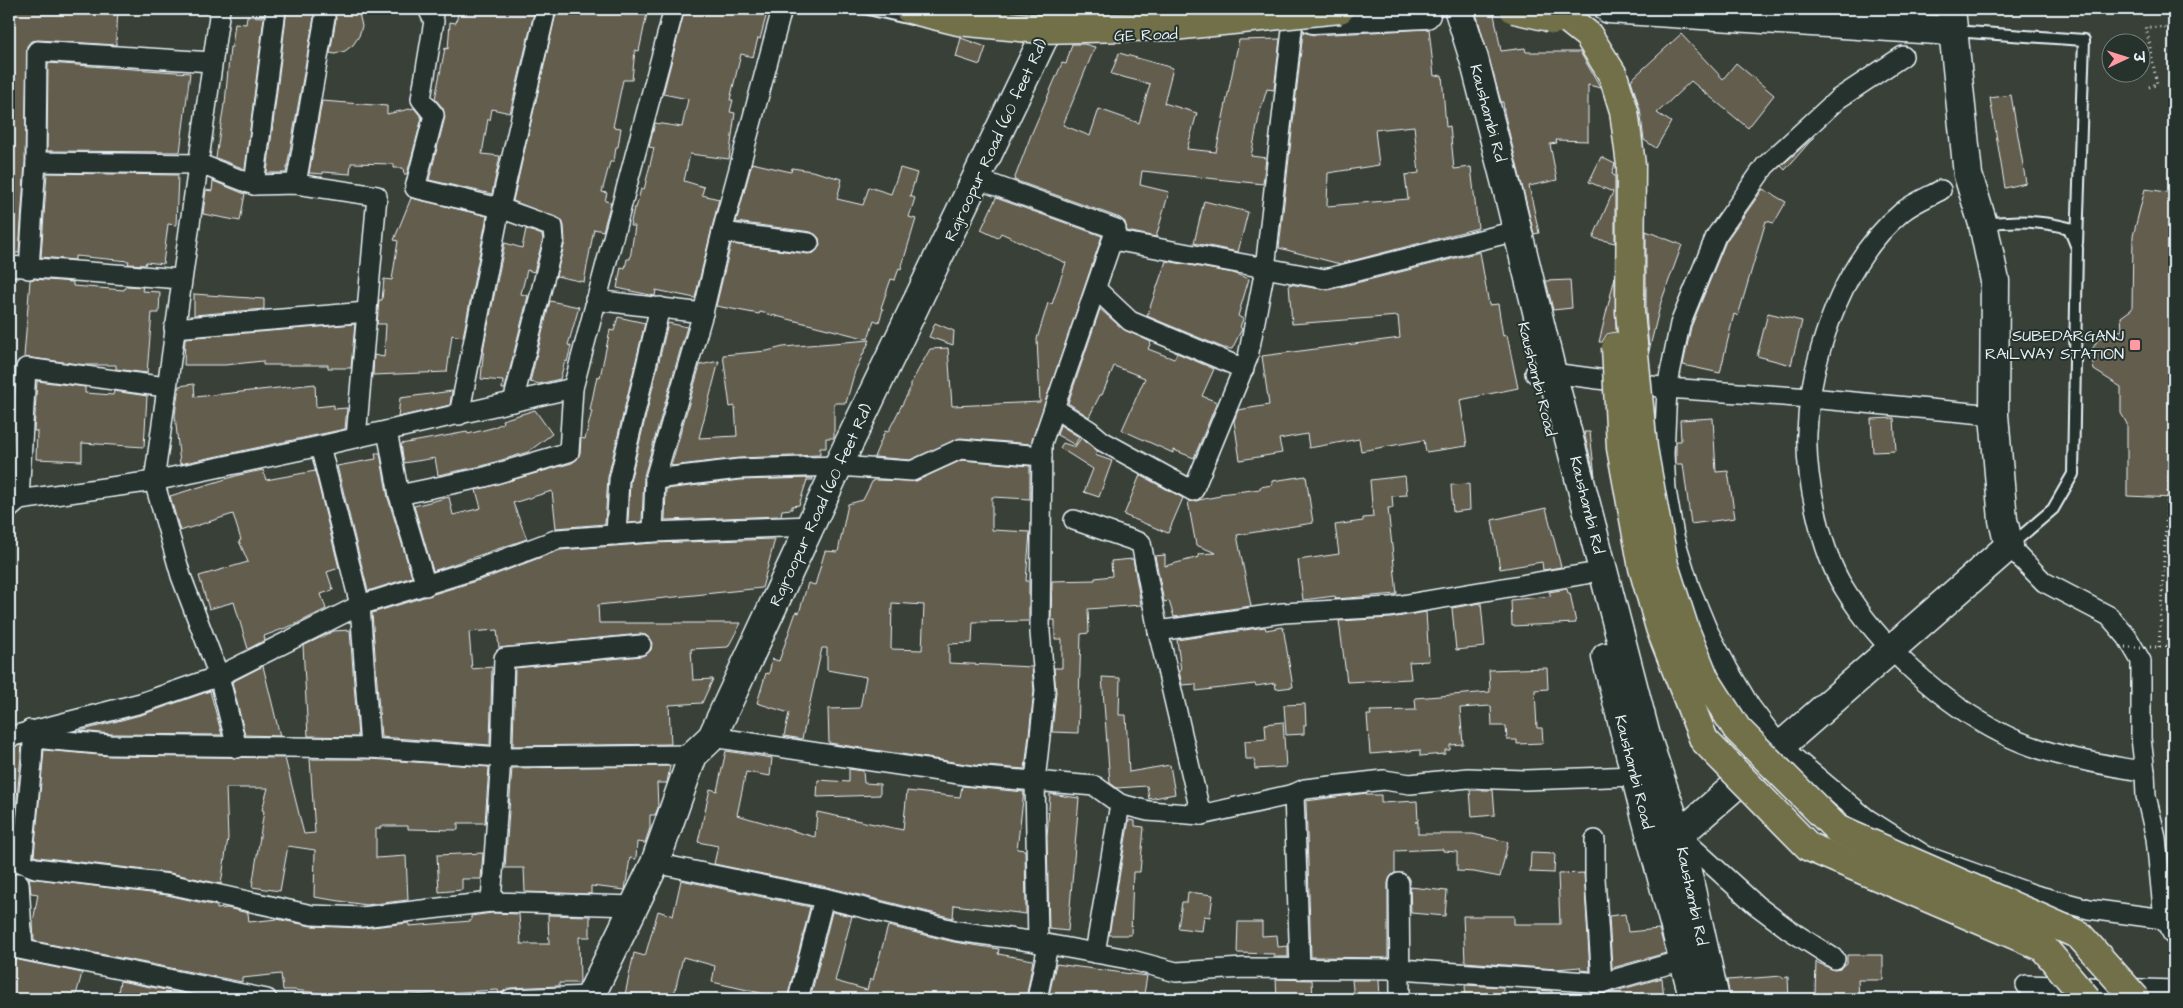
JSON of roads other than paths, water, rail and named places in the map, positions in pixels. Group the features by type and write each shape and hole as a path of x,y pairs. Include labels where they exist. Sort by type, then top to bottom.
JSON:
{"main road":[{"path":"908,9 958,21 1040,29 1173,26 1340,9"},
{"path":"959,9 1114,21 1283,15"},
{"name":"GE Road","path":"1053,16 1211,9"},
{"path":"1514,9 1548,17 1582,37 1611,97 1621,165 1619,260 1614,313 1621,448 1645,576 1660,628 1704,740 1810,847 2043,947 2101,996"},
{"path":"1538,9 1564,16 1588,35 1613,75 1624,111 1631,165 1630,312 1643,448 1664,565 1685,630 1705,679 1737,729 1838,829 2079,935 2136,999"},
{"path":"1609,9 1952,20 1968,175 1983,224 1995,281 1994,415 2003,520 2009,546 1679,835 1652,841"},
{"name":"GE Road","path":"1053,16 1130,37 1199,32 1283,15 1324,18 1448,11"},
{"name":"Kaushambi Road","path":"1448,11 1504,234 1522,323 1544,373 1586,574 1635,776 1694,999"},
{"name":"Kaushambi Rd","path":"1448,11 1486,106 1544,373 1646,736 1679,835 1715,999"},
{"name":"Rajroopur Road (60 feet Rd)","path":"589,997 655,863 703,746 811,526 1053,16"}],"street":[{"path":"220,9 200,164 174,328 154,481 181,576 219,676 237,748"},
{"path":"254,185 276,9"},
{"path":"296,184 325,17 324,9"},
{"path":"428,9 434,21 421,99 434,115 415,188 500,208 553,227 554,240 513,402"},
{"path":"459,415 500,208 546,9"},
{"path":"399,495 485,477 569,452 573,388 674,9"},
{"path":"653,532 655,479 703,313 722,232 782,9"},
{"path":"1054,408 1089,430 1102,441 1194,491 1244,369 1265,269 1283,15"},
{"path":"29,269 36,162 37,51 212,62"},
{"path":"1903,56 1838,100 1765,166 1716,236 1680,324 1667,388 1664,454 1666,490 1674,536 1690,588 1707,629 1750,706 1780,746 1866,818 1926,856 2035,895 2089,909 2164,919"},
{"path":"36,162 200,164 254,185 296,184 377,196 356,438"},
{"path":"977,179 1116,229 1042,443 1040,632 1045,691 1035,780 1043,944 1037,999"},
{"path":"1941,190 1903,211 1871,242 1850,276 1830,319 1814,371 1806,434 1811,481 1820,525 1829,556 1843,587 1866,619 1891,648 1966,714 2004,735 2041,749 2088,762 2145,772"},
{"path":"722,232 809,243"},
{"path":"1113,240 1325,279 1504,234"},
{"path":"9,266 181,280"},
{"path":"1096,289 1130,321 1244,369"},
{"path":"596,300 703,313"},
{"path":"616,535 619,480 660,307"},
{"path":"174,328 367,312"},
{"path":"166,388 26,368 14,504 154,481 320,446 573,388"},
{"path":"1544,373 1667,388 1810,398 1994,415"},
{"path":"387,431 399,495 426,586"},
{"path":"320,446 360,605 370,748"},
{"path":"655,479 739,469 838,466 912,471 960,449 1042,456"},
{"path":"1074,520 1141,543 1158,631 1201,815"},
{"path":"9,737 30,730 141,703 219,676 360,605 486,566 558,539 653,532 811,526"},
{"path":"2009,546 2044,582 2109,616 2128,637 2141,661 2141,738 2146,796 2156,838 2164,919 2174,936"},
{"path":"1158,631 1283,613 1390,607 1586,574"},
{"path":"491,902 501,757 504,658 641,645"},
{"path":"30,730 45,739 74,743 237,748 370,748 501,757 703,746 972,776 1095,786 1120,804 1148,811 1201,815 1294,794 1305,789 1384,780 1410,784 1468,778 1525,780 1635,776"},
{"path":"30,730 33,740 32,763 22,863 34,868 169,884 312,915 362,917 491,902 635,906"},
{"path":"1294,794 1300,970"},
{"path":"1095,953 1120,804"},
{"path":"1679,835 1756,904 1788,929 1835,959"},
{"path":"1595,840 1595,878 1602,983"},
{"path":"655,863 824,898 957,931 1128,959 1176,972 1244,968 1400,970 1602,983 1683,960"},
{"path":"19,883 16,948 267,999"},
{"path":"1399,883 1400,999"},
{"path":"798,999 824,898"},
{"path":"2026,985 2101,996 2174,990"},
{"path":"511,999 589,997"}],"lane":[{"name":"GE Road","path":"868,9 950,28 1053,16"},
{"path":"1952,20 2084,40 2076,248 2073,474 2053,509 2009,546"},
{"path":"1983,224 2010,220 2054,224 2069,228 2076,248"}],"place":[{"name":"SUBEDARGANJ RAILWAY STATION","path":"2135,345"}]}
